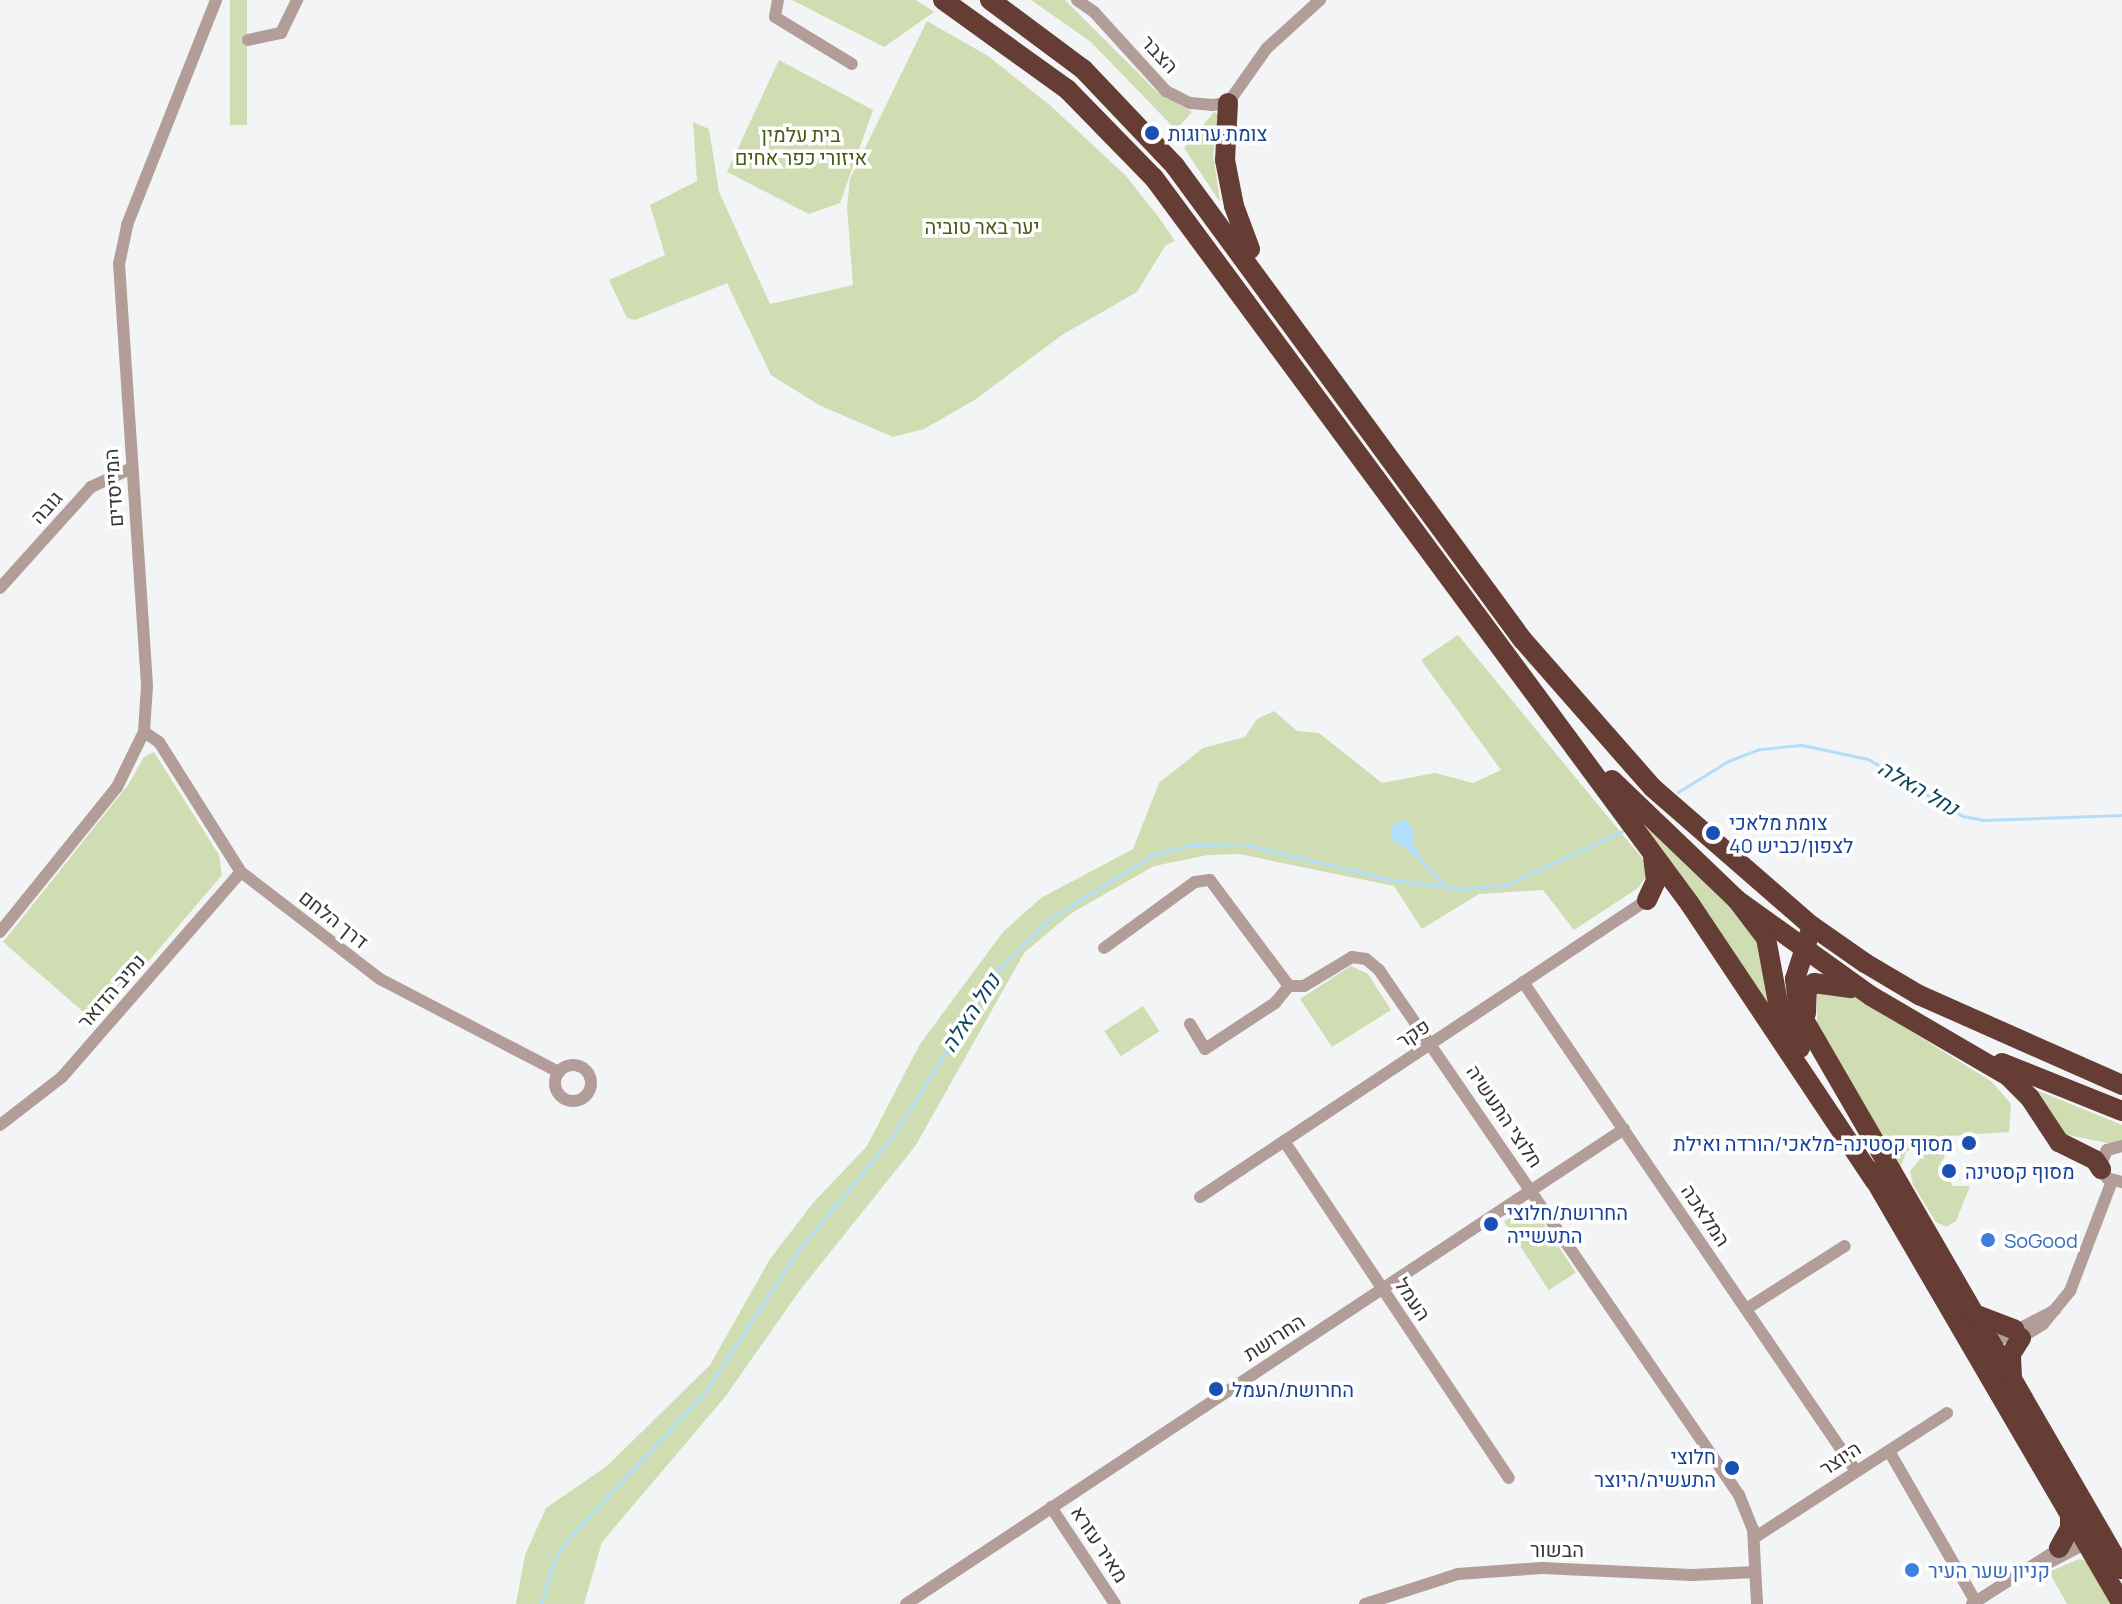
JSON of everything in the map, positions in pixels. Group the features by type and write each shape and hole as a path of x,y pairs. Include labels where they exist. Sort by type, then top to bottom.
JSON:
{"highway":[{"path":"943,0 1067,89 1154,178 1479,624 1648,846 1989,1350 2013,1380 2122,1604"},
{"path":"990,0 1108,91 1205,201 1492,599 1570,699 1671,806 1812,926 1919,995 2122,1085"},
{"path":"1228,103 1225,160 1234,206 1274,295"},
{"path":"1559,726 1737,900 1871,996 2008,1076 2030,1098 2059,1142 2095,1160 2112,1177"},
{"path":"1648,846 1657,871 1647,900 1667,897 1690,904"},
{"path":"1737,900 1766,938 1780,1009 1875,1181"},
{"path":"1777,987 1812,926"},
{"path":"1799,946 1794,987 1811,1032 1975,1314 1989,1350 2070,1510 2122,1569"},
{"path":"1811,1032 1805,1004 1814,983 1836,983 1871,996"},
{"path":"1947,1039 2122,1111"},
{"path":"1975,1314 2017,1333 2010,1359 2013,1380"},
{"path":"2059,1548 2070,1528 2070,1510"}],"street":[{"path":"248,40 281,33 297,0"},
{"path":"778,0 775,17 852,64"},
{"name":"הצבר","path":"1077,0 1094,12 1166,91 1190,103 1228,103"},
{"path":"1228,103 1267,48 1320,0"},
{"name":"המייסדים","path":"0,932 117,787 144,732 147,685 121,251 216,4"},
{"name":"גובה","path":"0,588 91,487 132,468"},
{"name":"דרך הלחם","path":"144,732 159,742 241,872 380,979 559,1072"},
{"name":"נתיב הדואר","path":"0,1125 62,1077 241,872"},
{"path":"1104,948 1195,882 1210,880 1276,975 1289,986 1275,1003 1205,1049 1190,1024"},
{"name":"פקר","path":"1200,1197 1647,900"},
{"name":"חלוצי התעשיה","path":"1289,986 1304,986 1343,959 1358,956 1379,970 1739,1495 1754,1538 1757,1604"},
{"name":"המלאכה","path":"1523,982 1856,1471"},
{"name":"החרושת","path":"906,1604 1624,1129"},
{"name":"העמל","path":"1284,1141 1509,1478"},
{"path":"1989,1350 2058,1308 2076,1277 2112,1177 2107,1150 2122,1146"},
{"path":"1746,1309 1845,1246"},
{"name":"היוצר","path":"1754,1538 1947,1413"},
{"path":"1889,1451 1974,1603 2090,1536"},
{"name":"מאיר עזרא","path":"1051,1507 1115,1604"},
{"path":"2028,1572 2059,1548 2090,1536"},
{"name":"הבשור","path":"1365,1604 1458,1574 1542,1568 1692,1575 1755,1572"}],"green space":[{"path":"230,0 247,0 247,125 230,125"},
{"path":"792,0 916,0 934,12 884,47"},
{"path":"1031,0 1065,0 1156,91 1192,112 1176,130 1091,42"},
{"name":"יער באר טוביה","path":"927,21 988,56 1052,107 1125,175 1157,215 1175,241 1165,246 1137,292 1062,335 976,399 924,429 893,437 819,405 771,375 727,283 635,320 627,318 609,280 665,255 650,205 697,181 693,122 709,129 719,192 770,304 853,285 847,208 850,179"},
{"name":"בית עלמין איזורי כפר אחים","path":"779,60 873,110 840,203 809,214 727,172"},
{"path":"1214,112 1219,115 1213,154 1220,202 1184,148"},
{"path":"1458,635 1646,863 1646,876 1638,888 1574,930 1543,890 1479,894 1422,929 1394,886 1239,854 1208,855 1154,866 1070,914 1024,953 916,1145 800,1290 725,1397 602,1542 584,1604 516,1604 525,1555 546,1508 607,1466 710,1365 770,1259 813,1203 867,1146 920,1044 1003,932 1041,898 1133,849 1159,783 1203,748 1245,737 1257,719 1274,711 1297,731 1319,733 1382,783 1435,773 1473,783 1501,770 1421,660"},
{"path":"154,752 219,855 222,875 96,1023 3,942 128,785 144,757"},
{"path":"1631,804 1753,925 1797,1048 1626,810"},
{"path":"1351,966 1368,974 1391,1010 1332,1047 1300,999"},
{"path":"1817,990 1855,996 1992,1082 2011,1104 2009,1132 1934,1137 1906,1152 1900,1169 1817,1023"},
{"path":"1143,1006 1159,1031 1121,1056 1104,1031"},
{"path":"2029,1087 2122,1125 2122,1146 2059,1133"},
{"path":"1947,1151 1941,1163 1953,1186 1970,1186 1956,1221 1946,1227 1936,1222 1913,1185 1910,1171 1926,1152"},
{"path":"1531,1204 1576,1273 1549,1290 1504,1221"},
{"path":"2079,1559 2090,1562 2113,1604 2067,1604 2049,1572"}],"water":[{"path":"1404,819 1414,829 1413,848 1417,846 1420,860 1392,839 1391,826"}],"waterway":[{"name":"נחל האלה","path":"1678,792 1728,761 1760,749 1802,745 1868,759 1963,816 1983,820 2122,815"},
{"name":"נחל האלה","path":"541,1604 554,1561 567,1540 705,1392 797,1252 892,1137 997,971 1048,920 1155,854 1191,845 1244,844 1392,880 1466,889 1506,885 1624,830"},
{"path":"1420,859 1445,886"}],"place":[{"name":"צומת ערוגות","path":"1152,133"},
{"name":"צומת מלאכי לצפון/כביש 40","path":"1713,833"},
{"name":"מסוף קסטינה-מלאכי/הורדה ואילת","path":"1969,1143"},
{"name":"מסוף קסטינה","path":"1949,1171"},
{"name":"החרושת/חלוצי התעשייה","path":"1491,1224"},
{"name":"SoGood","path":"1988,1240"},
{"name":"החרושת/העמל","path":"1216,1389"},
{"name":"חלוצי התעשיה/היוצר","path":"1732,1468"},
{"name":"קניון שער העיר","path":"1912,1570"}]}
